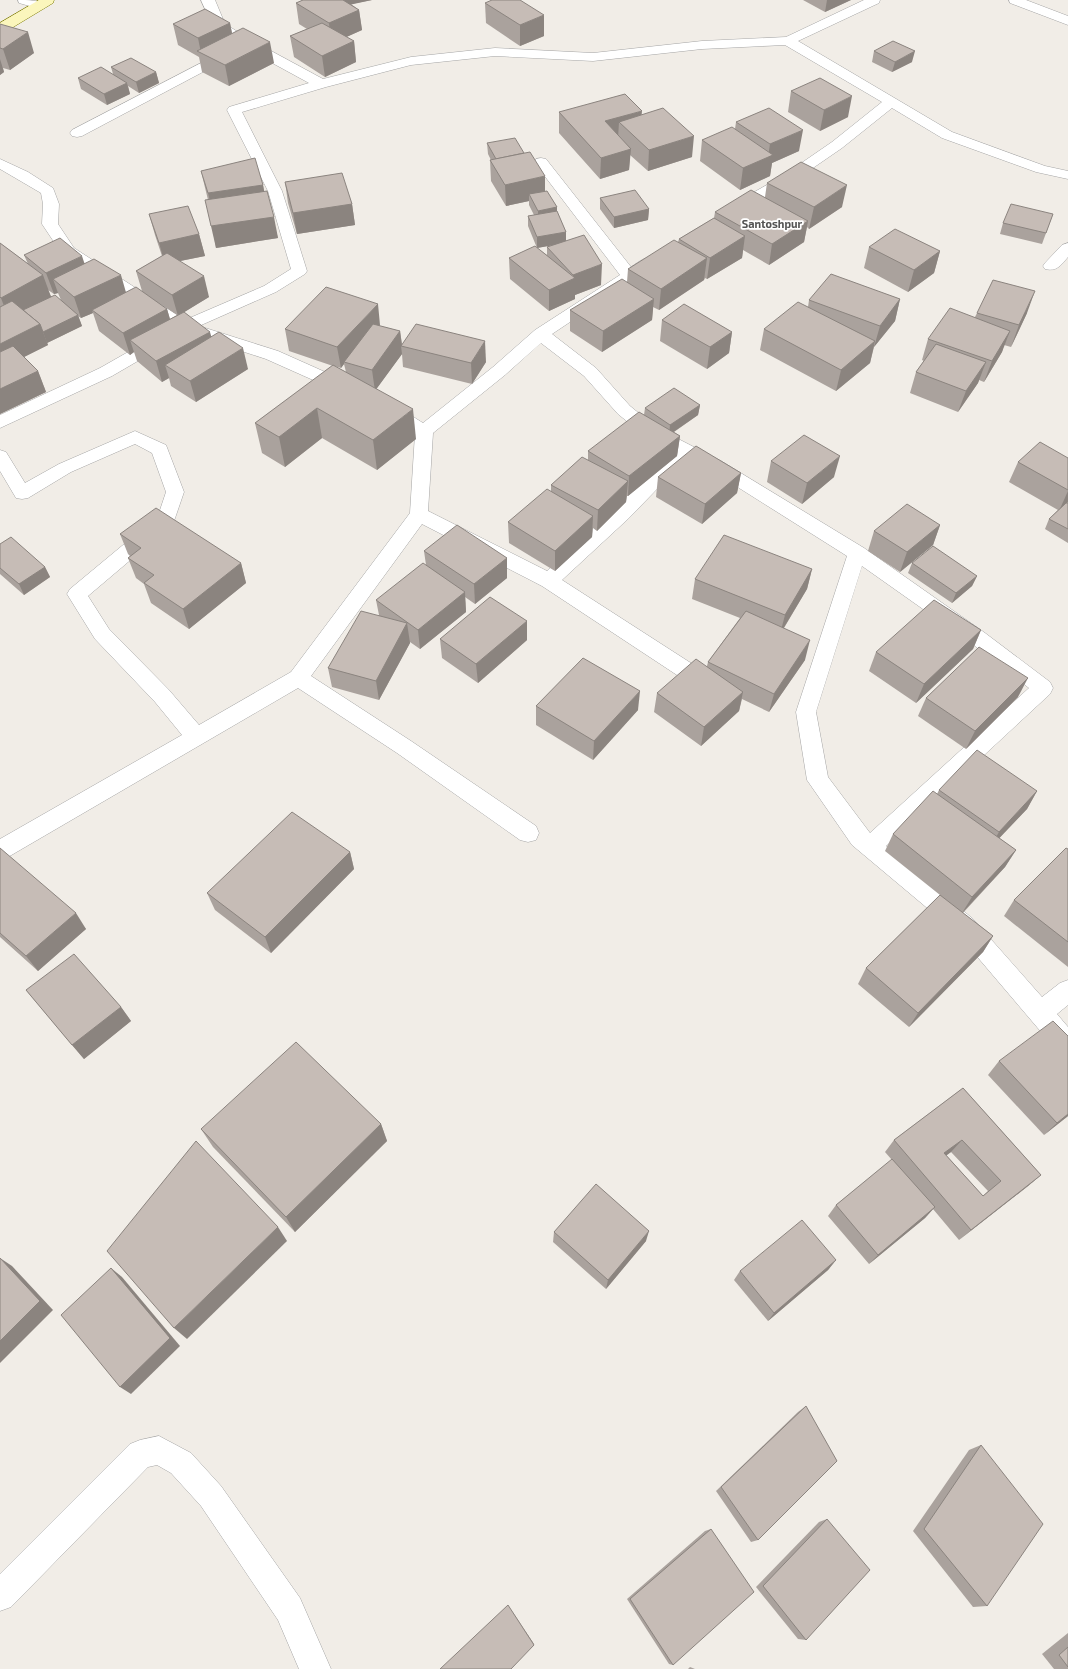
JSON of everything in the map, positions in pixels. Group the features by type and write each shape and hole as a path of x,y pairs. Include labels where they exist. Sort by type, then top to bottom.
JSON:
{"main road":[{"path":"0,29 44,3"}],"street":[{"path":"24,0 44,3"},
{"path":"207,0 209,0 219,26 246,43 321,84"},
{"path":"1015,0 1068,21"},
{"path":"0,422 106,372 184,326 270,289 299,271 275,191 234,110 321,84 411,61 495,52 593,57 702,45 788,42 871,1"},
{"path":"788,42 849,76 947,135 1041,169 1068,175"},
{"path":"77,133 246,43"},
{"path":"720,218 789,178 843,140 884,109 890,102"},
{"path":"541,162 629,276"},
{"path":"0,163 24,175 48,191 51,204 50,224 68,251 184,326 272,355 357,394"},
{"path":"1051,266 1068,248"},
{"path":"0,850 298,678 419,514 424,431 499,371 541,334 666,251"},
{"path":"541,334 590,372 624,410 651,432 714,465 857,554 978,638 1042,688 870,846"},
{"path":"377,405 424,431"},
{"path":"0,456 22,493 64,468 135,438 160,449 175,492 166,519 77,594 102,634 162,696 196,737"},
{"path":"549,582 622,513 684,450"},
{"path":"419,514 549,582 690,673"},
{"path":"857,554 806,712 818,780 860,838 965,926 1068,1045"},
{"path":"298,678 404,747 528,833"},
{"path":"1041,1012 1068,991"},
{"path":"0,1596 140,1454 159,1450 181,1463 211,1496 289,1609 315,1669"}],"building":[{"path":"303,0 343,0 359,10 329,23 296,3"},
{"path":"492,0 520,0 544,15 520,25 485,3"},
{"path":"205,9 230,23 198,38 173,24"},
{"path":"322,23 354,41 322,56 290,36"},
{"path":"0,24 28,32 3,49 0,48"},
{"path":"243,28 270,42 225,65 197,51"},
{"path":"893,41 915,51 895,62 874,51"},
{"path":"131,58 156,72 136,82 111,67"},
{"path":"101,67 127,83 104,94 78,78"},
{"path":"820,78 852,96 824,110 791,91"},
{"path":"625,94 642,111 605,121 631,149 601,158 559,112"},
{"path":"663,108 694,136 649,150 619,122"},
{"path":"769,108 803,130 770,144 736,122"},
{"path":"732,127 773,155 743,168 702,140"},
{"path":"515,138 524,153 496,159 487,143"},
{"path":"530,152 545,176 505,185 490,160"},
{"path":"255,158 263,185 208,193 201,171"},
{"path":"801,162 847,185 814,207 767,183"},
{"path":"342,173 352,204 293,213 285,182"},
{"path":"635,190 649,209 614,217 600,198"},
{"path":"751,190 808,221 772,244 715,212"},
{"path":"267,191 274,217 211,226 205,200"},
{"path":"547,191 557,207 538,211 529,194"},
{"path":"1011,204 1053,214 1046,233 1003,223"},
{"path":"188,206 199,234 159,243 149,214"},
{"path":"557,211 566,232 537,237 528,216"},
{"path":"714,218 745,236 710,258 679,239"},
{"path":"895,229 940,251 914,270 869,247"},
{"path":"584,235 602,264 573,275 547,247"},
{"path":"60,238 82,256 46,273 24,255"},
{"path":"674,240 707,258 661,289 628,269"},
{"path":"0,243 43,275 1,298 0,297"},
{"path":"535,246 575,278 549,290 509,258"},
{"path":"167,253 204,276 172,295 136,271"},
{"path":"94,259 121,275 74,297 53,279"},
{"path":"831,274 900,299 880,326 809,300"},
{"path":"622,279 654,299 603,331 570,310"},
{"path":"993,280 1035,291 1019,325 977,313"},
{"path":"136,287 167,309 123,333 92,310"},
{"path":"326,287 378,304 337,347 285,329"},
{"path":"55,295 78,315 43,332 40,324 23,310"},
{"path":"12,301 40,324 0,344 0,307"},
{"path":"798,302 875,341 841,370 764,329"},
{"path":"684,304 732,332 710,347 662,320"},
{"path":"950,308 1010,331 992,361 928,339"},
{"path":"184,312 210,332 156,361 130,340"},
{"path":"373,324 400,331 372,370 344,362"},
{"path":"416,324 485,341 471,363 401,346"},
{"path":"219,332 243,348 190,381 165,365"},
{"path":"936,344 986,362 966,391 916,372"},
{"path":"13,346 38,371 0,389 0,352"},
{"path":"333,365 413,409 373,440 317,408 279,437 255,423"},
{"path":"674,388 700,405 670,425 645,408"},
{"path":"639,412 680,436 629,476 588,451"},
{"path":"804,435 840,456 807,483 771,461"},
{"path":"1040,442 1068,458 1068,490 1018,462"},
{"path":"696,446 741,473 705,504 658,477"},
{"path":"582,457 628,481 598,510 551,485"},
{"path":"547,489 593,516 555,551 508,522"},
{"path":"1066,503 1068,503 1068,529 1049,519"},
{"path":"907,504 940,525 907,552 874,531"},
{"path":"156,508 241,563 183,609 144,583 154,575 128,558 141,548 120,534"},
{"path":"457,525 507,558 474,584 424,551"},
{"path":"724,535 812,569 785,615 695,579"},
{"path":"11,537 45,567 19,584 0,568 0,544"},
{"path":"933,546 977,576 956,593 912,563"},
{"path":"423,563 465,592 418,630 376,600"},
{"path":"490,597 527,621 476,664 440,639"},
{"path":"934,600 981,630 924,684 876,652"},
{"path":"361,611 407,623 376,681 328,668"},
{"path":"746,611 810,640 774,694 708,662"},
{"path":"979,647 1028,678 975,731 926,698"},
{"path":"583,658 640,691 594,741 536,706"},
{"path":"696,659 743,692 704,727 657,693"},
{"path":"977,750 1037,791 999,832 939,790"},
{"path":"933,791 1016,850 972,897 893,834"},
{"path":"292,812 350,852 265,937 207,893"},
{"path":"0,848 76,913 26,956 0,933"},
{"path":"1066,848 1068,849 1068,942 1014,900"},
{"path":"940,895 993,936 918,1013 866,968"},
{"path":"74,954 121,1007 72,1045 26,990"},
{"path":"1053,1021 1068,1036 1068,1114 1057,1123 999,1061"},
{"path":"296,1042 381,1124 286,1217 201,1129"},
{"path":"963,1088 1041,1175 971,1230 894,1140","holes":["962,1140 1001,1181 983,1196 944,1153"]},
{"path":"196,1141 278,1227 174,1328 107,1251"},
{"path":"892,1159 935,1207 878,1255 836,1205"},
{"path":"596,1184 649,1231 608,1280 554,1232"},
{"path":"802,1220 836,1260 774,1313 740,1271"},
{"path":"0,1258 40,1301 0,1341"},
{"path":"111,1268 170,1338 120,1387 61,1315"},
{"path":"806,1406 837,1461 758,1540 721,1487"},
{"path":"981,1445 1043,1524 987,1606 924,1529"},
{"path":"827,1519 870,1570 806,1640 763,1586"},
{"path":"711,1529 754,1592 673,1665 630,1599"},
{"path":"508,1605 534,1645 511,1669 440,1669"},
{"path":"1068,1647 1068,1667 1059,1655"}],"district":[{"name":"Santoshpur","path":"772,223"}]}
